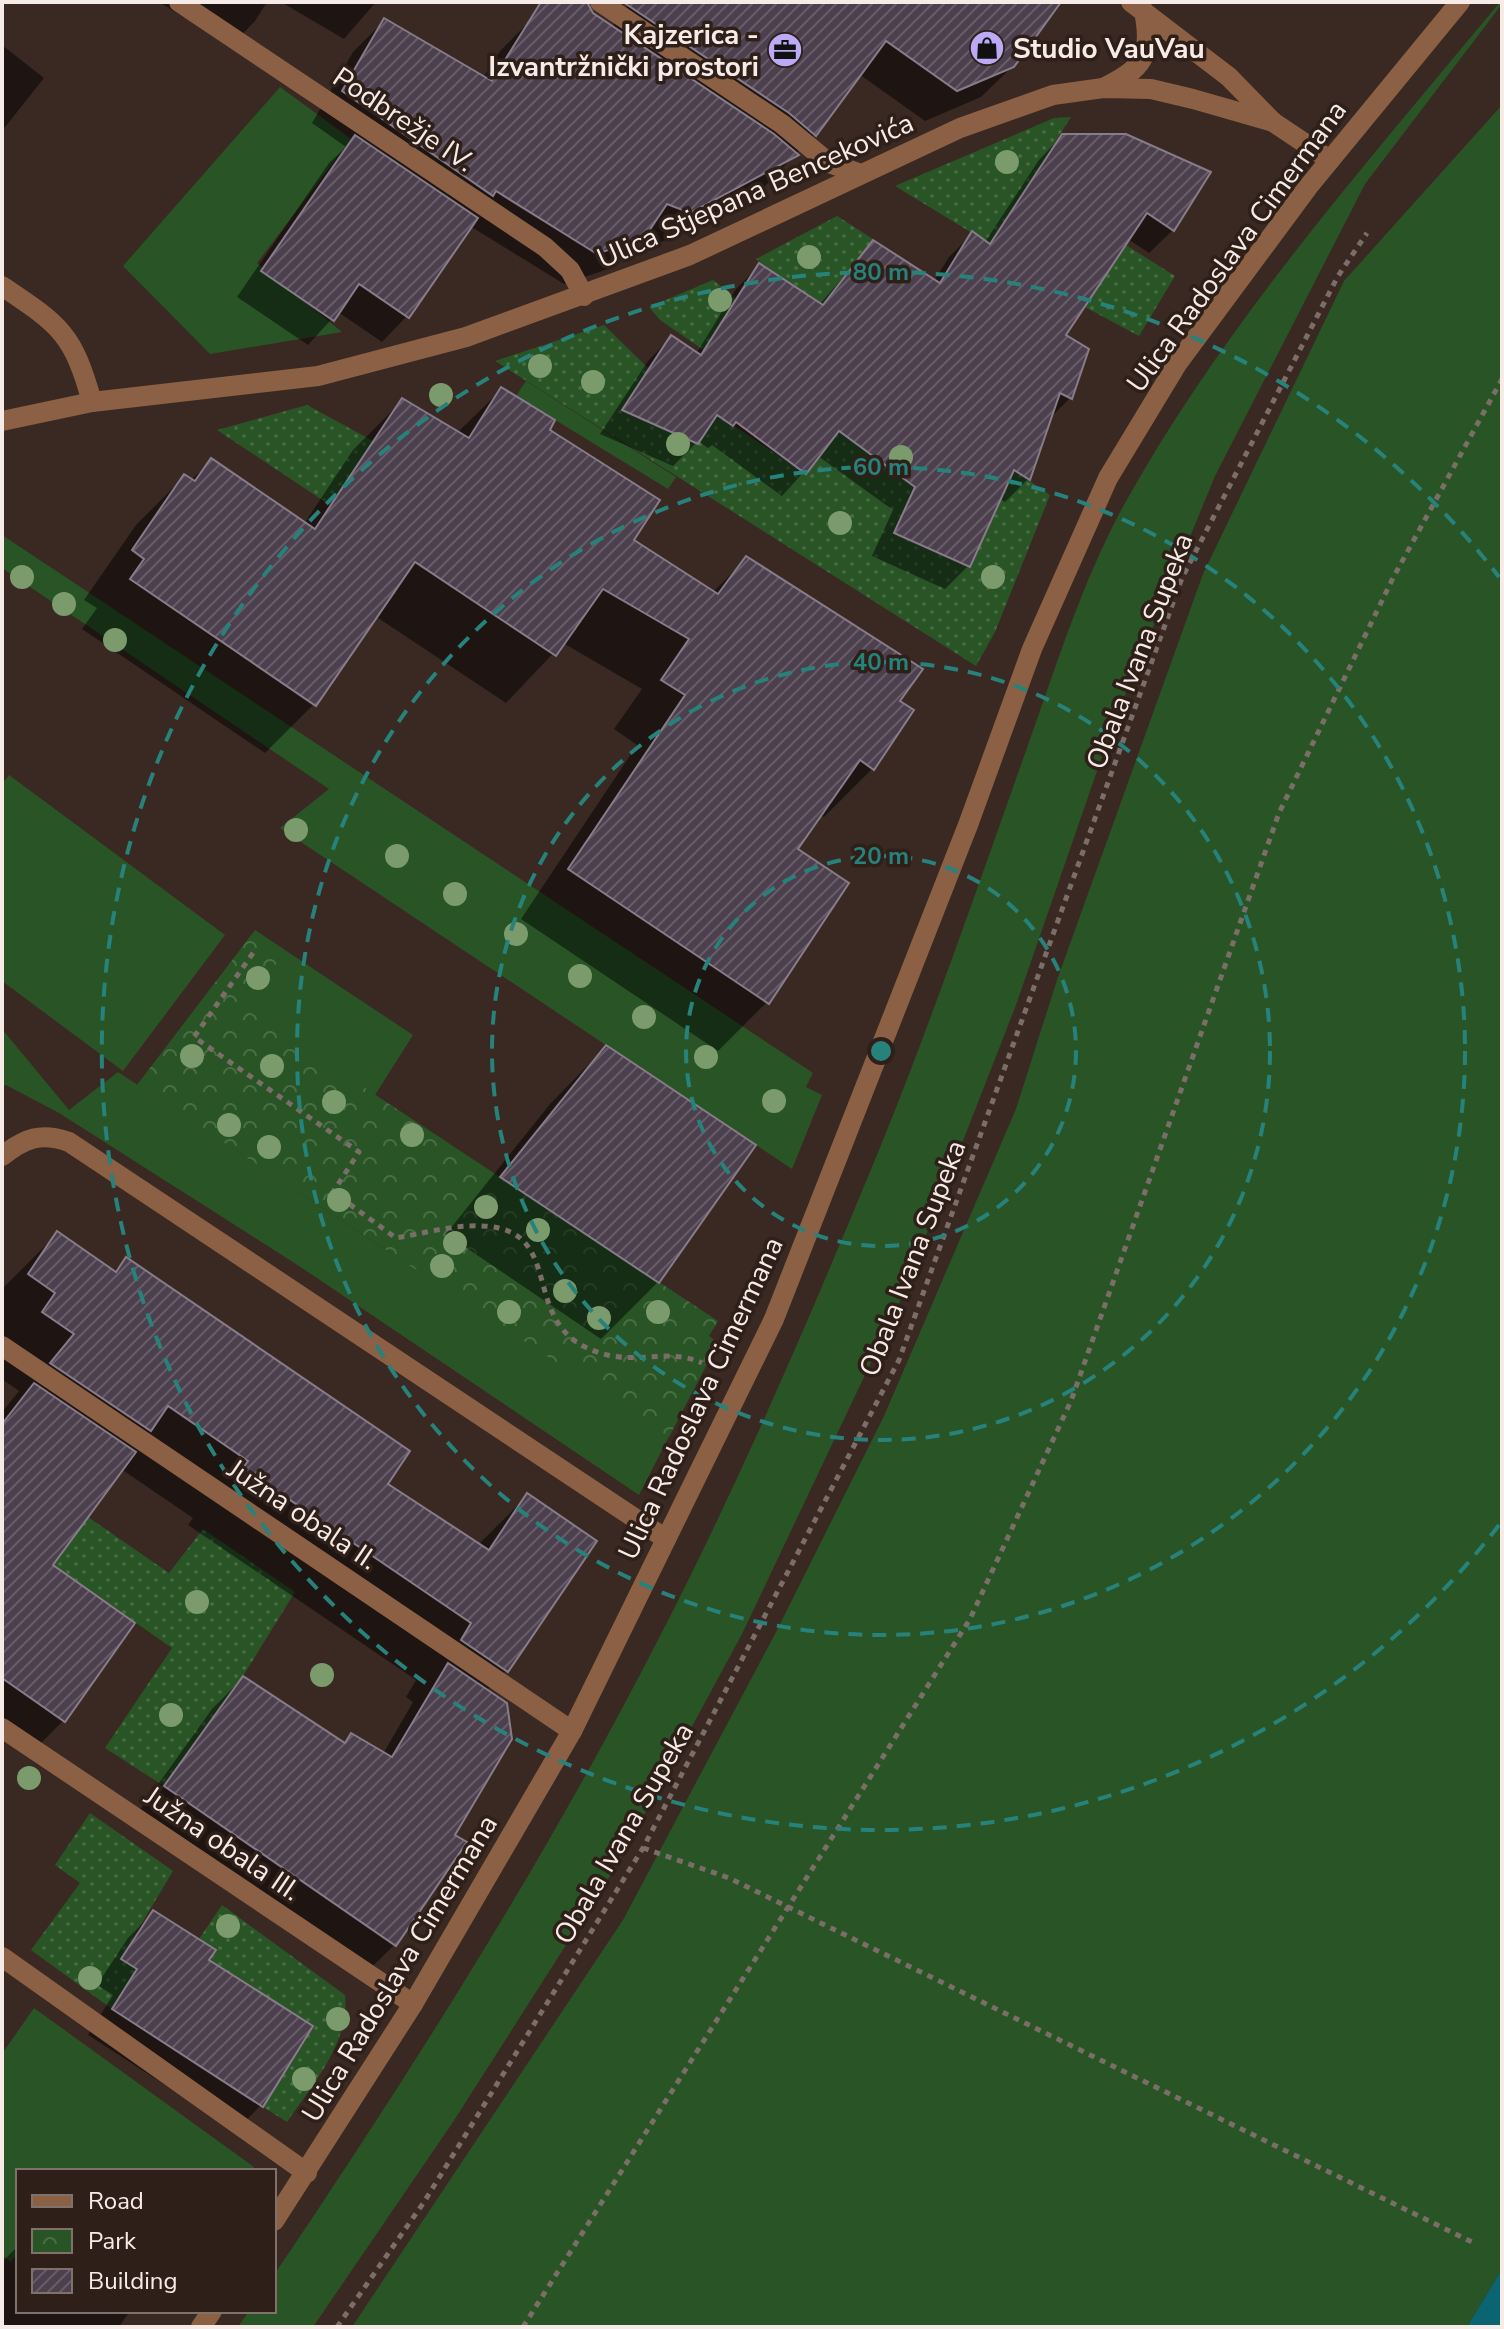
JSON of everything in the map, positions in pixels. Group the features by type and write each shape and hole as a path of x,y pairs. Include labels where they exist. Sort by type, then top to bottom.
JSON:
{"street":[{"name":"Podbrežje IV.","path":"179,2 545,247 570,270 584,296"},
{"path":"600,2 782,124 829,163 858,173"},
{"name":"Ulica Radoslava Cimermana","path":"276,2218 413,2004 572,1731 774,1319 968,825 1032,649 1108,478 1177,364 1330,160 1460,2"},
{"path":"1103,88 1127,76 1140,65 1147,49 1138,7"},
{"path":"1138,7 1229,77 1273,122"},
{"name":"Ulica Stjepana Bencekovića","path":"2,421 92,402 267,384 344,370 466,337 690,255 858,173 1009,109 1053,95 1103,88 1151,89 1273,122 1330,160"},
{"path":"2,286 47,316 71,340 92,402"},
{"path":"2,1156 20,1142 47,1134 69,1142 666,1539"},
{"name":"Južna obala II.","path":"2,1346 572,1731"},
{"name":"Južna obala III.","path":"2,1728 413,2004"},
{"path":"2,1957 307,2173"}],"path":[{"name":"Obala Ivana Supeka","path":"337,2327 424,2202 643,1848 899,1360 1182,578 1338,276 1367,233"},
{"path":"523,2327 970,1619 1071,1401 1279,813 1393,578 1502,379"},
{"path":"253,953 194,1037 359,1152 333,1192 396,1238 470,1226 496,1229 514,1236 535,1254 545,1303 564,1333 593,1350 621,1359 675,1355 714,1368"},
{"path":"643,1848 729,1878 1476,2244"}],"green space":[{"path":"1500,2 1502,4 1365,184 1215,476 1114,722 1016,1005 902,1297 742,1634 617,1865 453,2122 313,2327 238,2327 248,2313 276,2313 276,2272 377,2120 476,1962 571,1802 659,1638 774,1396 879,1150 956,949 1096,561 1125,503 1208,370 1350,183"},
{"path":"280,87 351,139 257,263 342,332 210,354 123,266"},
{"path":"1502,105 1502,2269 1467,2327 352,2327 623,1920 775,1634 884,1416 1016,1109 1057,980 1203,574 1344,281"},
{"path":"1071,117 990,244 895,186 1054,118"},
{"path":"837,216 873,239 822,306 756,259"},
{"path":"1126,245 1175,276 1139,336 1085,307"},
{"path":"713,280 777,331 743,377 660,320 649,307"},
{"path":"604,325 649,369 806,474 839,431 861,447 963,438 894,533 969,567 1014,470 1050,495 995,632 976,666 495,361"},
{"path":"526,381 676,477 668,489 516,396"},
{"path":"307,405 373,441 353,472 402,553 217,430"},
{"path":"2,535 813,1073 806,1087 822,1095 792,1169 280,828 329,789 2,568"},
{"path":"9,775 225,935 123,1071 2,981 2,784"},
{"path":"255,930 285,950 247,1010 718,1321 709,1336 718,1343 669,1437 137,1085"},
{"path":"285,950 413,1035 375,1095 246,1010"},
{"path":"2,1029 69,1110 118,1072 389,1252 701,1374 639,1495 299,1266 59,1113 6,1085 2,1086"},
{"path":"88,1517 169,1573 203,1529 295,1592 243,1676 164,1786 105,1748 172,1648 53,1565"},
{"path":"90,1813 173,1871 121,1958 137,1969 112,2009 31,1950 80,1883 55,1865"},
{"path":"222,1905 345,1995 342,2029 336,2046 287,2122 263,2107 313,2026 209,1960 216,1950 199,1939"},
{"path":"34,2008 254,2167 16,2169 16,2254 11,2262 2,2255 2,2054"}],"water":[{"path":"1502,2269 1502,2327 1467,2327"}],"building":[{"path":"541,2 587,2 593,13 774,134 799,155 690,213 667,204 645,237 597,254 496,191 493,196 342,91 384,18 492,81"},
{"path":"623,2 1061,2 1014,67 957,91 886,41 816,136 789,113"},
{"path":"1062,134 1126,134 1211,172 1174,231 1147,213 1066,335 1089,349 1072,399 1060,393 1030,480 1014,470 970,567 894,533 915,487 839,431 806,474 736,422 733,426 717,415 698,444 622,410 671,335 701,355 759,263 823,305 873,240 940,283 972,231 990,244"},
{"path":"355,135 478,218 409,318 359,284 334,321 261,271"},
{"path":"501,387 555,420 550,430 660,500 634,540 718,594 746,556 923,669 900,701 914,710 874,770 860,760 798,849 849,883 769,1004 568,869 685,695 661,680 689,639 603,589 556,656 415,562 316,706 130,579 144,559 132,550 184,474 195,481 211,458 315,529 402,398 469,438"},
{"path":"606,1045 756,1145 659,1283 500,1177"},
{"path":"57,1231 116,1272 126,1257 410,1451 388,1484 489,1550 527,1493 597,1541 508,1672 461,1640 471,1623 243,1468 248,1461 168,1406 151,1431 50,1363 74,1334 42,1312 55,1293 28,1274"},
{"path":"34,1383 136,1452 53,1565 135,1623 65,1722 2,1678 2,1424"},
{"path":"448,1663 507,1703 512,1739 455,1835 467,1842 396,1946 164,1786 243,1676 345,1743 351,1733 392,1757"},
{"path":"153,1910 216,1950 209,1960 313,2026 263,2107 112,2009 137,1969 121,1959"}],"place":[{"name":"Studio VauVau","path":"987,48"},
{"name":"Kajzerica - Izvantržnički prostori","path":"785,50"}]}
